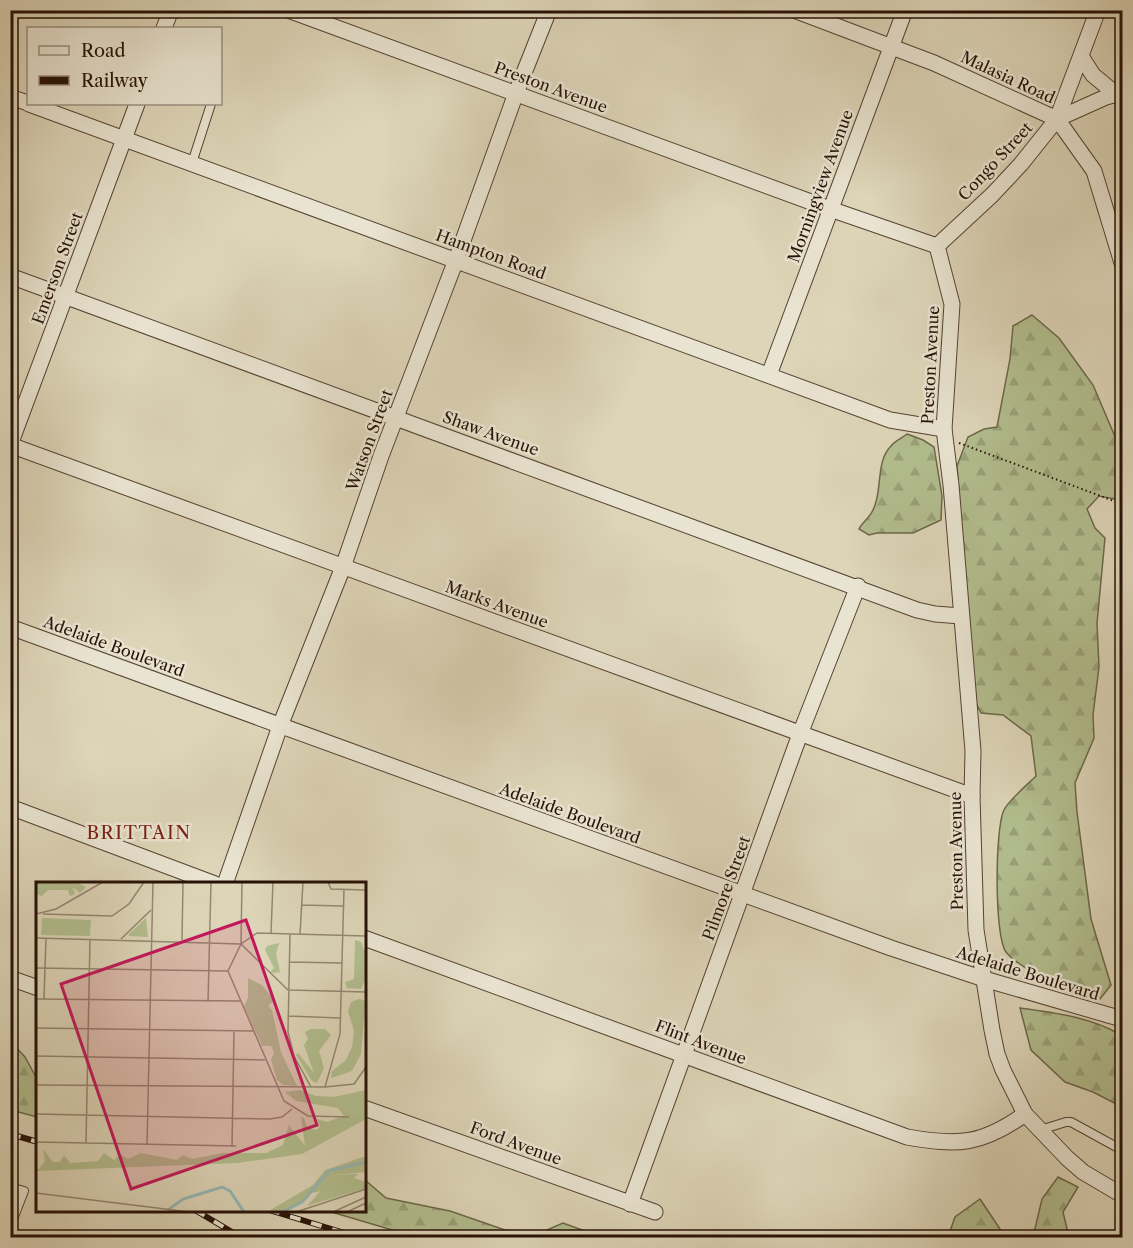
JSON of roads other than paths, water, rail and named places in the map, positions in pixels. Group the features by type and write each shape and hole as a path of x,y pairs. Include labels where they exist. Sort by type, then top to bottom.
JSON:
{"street":[{"path":"164,27 171,10"},
{"name":"Preston Avenue","path":"288,10 937,246 952,304 945,434 973,751 976,930 997,1054 1025,1114 1083,1172 1122,1195"},
{"name":"Watson Street","path":"226,882 280,726 343,567 396,417 549,10"},
{"name":"Malasia Road","path":"794,10 934,63 1057,119 1094,171 1122,263"},
{"name":"Morningview Avenue","path":"769,375 905,10"},
{"path":"1057,119 1098,10"},
{"name":"Congo Street","path":"1081,56 1093,75 1119,93"},
{"name":"Congo Street","path":"937,246 1022,164 1057,119 1119,93"},
{"name":"Hampton Road","path":"10,97 27,102"},
{"name":"Hampton Road","path":"34,105 890,420 945,434"},
{"name":"Emerson Street","path":"10,445 137,105"},
{"name":"Shaw Avenue","path":"10,276 858,586 917,610 935,615 961,616"},
{"name":"Marks Avenue","path":"10,445 972,796"},
{"name":"Pilmore Street","path":"630,1204 800,734 858,586"},
{"name":"Adelaide Boulevard","path":"10,627 742,895 984,979 1122,1019"},
{"path":"10,807 210,882"},
{"name":"Flint Avenue","path":"366,939 888,1131 936,1142 957,1143 980,1139 1006,1128 1025,1114"},
{"path":"10,978 36,987"},
{"name":"Ford Avenue","path":"366,1109 655,1212"}],"lane":[{"path":"192,163 211,105"},
{"path":"1040,1130 1071,1122 1122,1150"},
{"path":"10,1187 24,1191 10,1227"}],"railway":[{"path":"10,1134 36,1141"},
{"path":"198,1212 242,1238"},
{"path":"276,1212 361,1238"}],"district":[{"name":"BRITTAIN","path":"139,833"}]}
